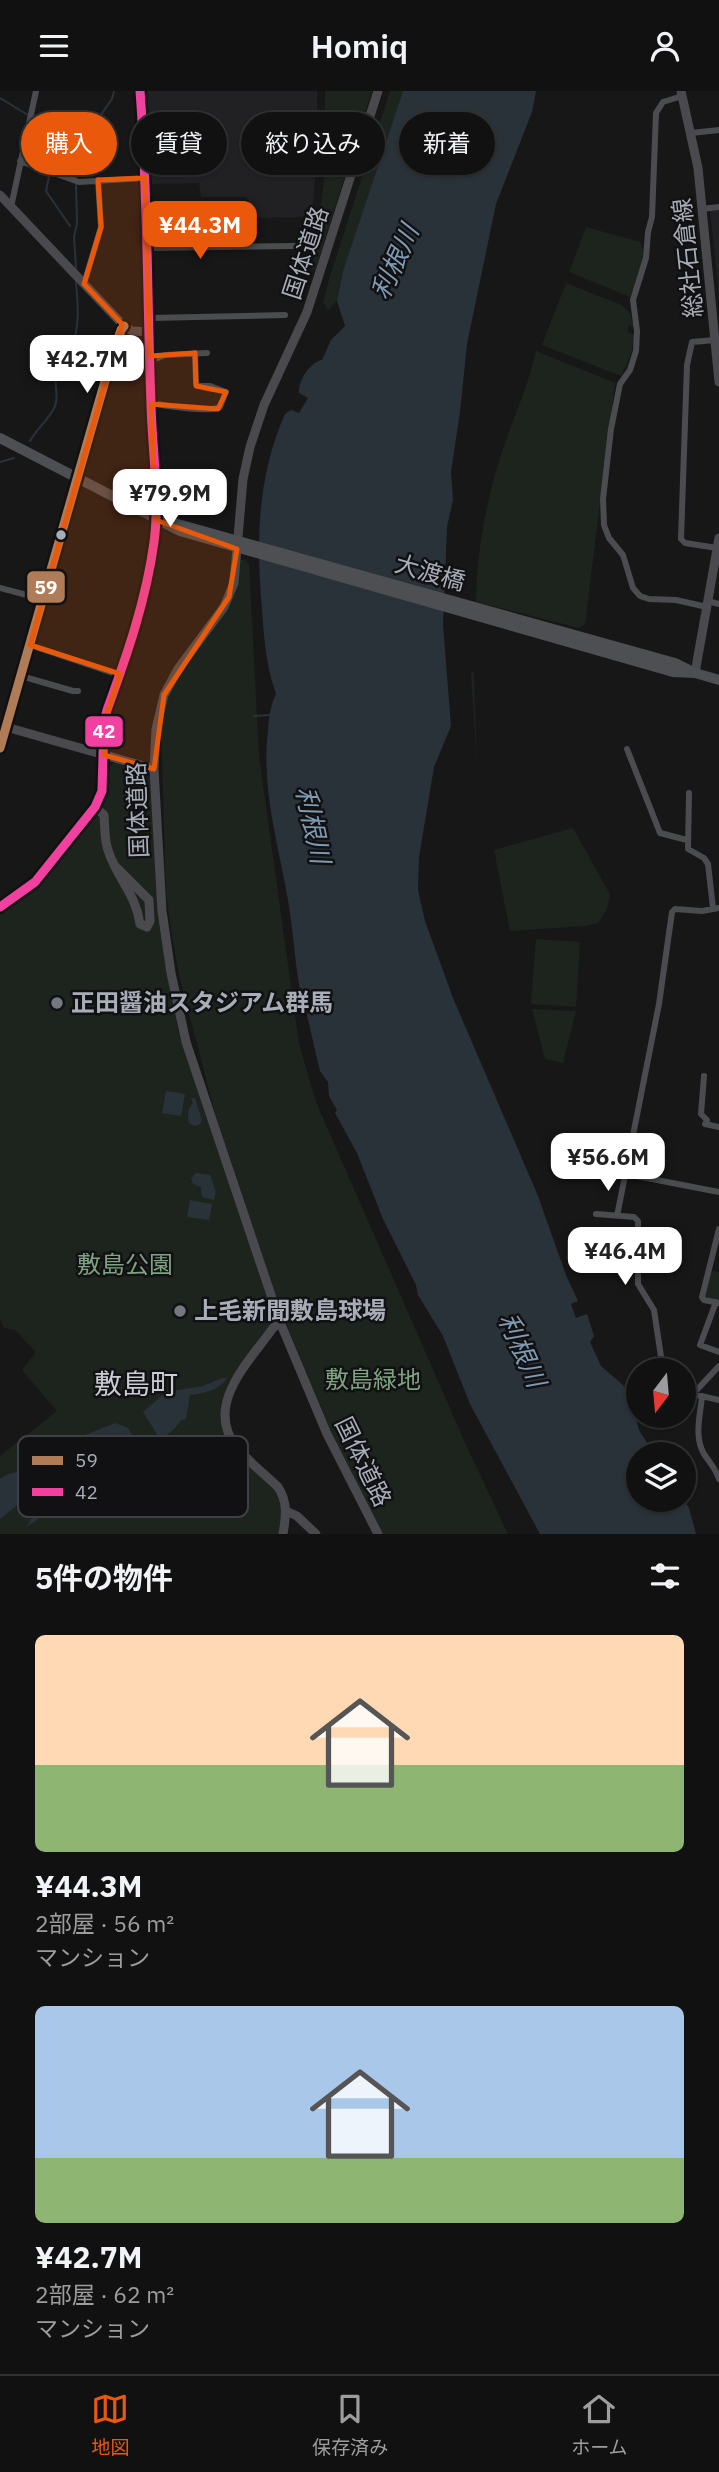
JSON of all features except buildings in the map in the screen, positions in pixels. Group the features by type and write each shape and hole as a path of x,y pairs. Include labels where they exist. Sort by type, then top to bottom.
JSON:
{"main road":[{"name":"大渡橋","path":"0,438 156,520 647,660 673,672 695,673 719,680"}],"street":[{"path":"11,207 36,91"},
{"path":"0,907 35,882 95,807 102,791 104,722 142,605 155,541 148,249 140,91"},
{"name":"国体道路","path":"378,91 307,312 264,405 250,447 243,479 232,590 224,607 178,669 164,695 156,729 155,769 162,911 171,973 186,1042 280,1322 342,1467 378,1534"},
{"path":"681,93 663,102 656,113 652,217 646,258 633,300 638,341 630,370 620,384 611,429 603,499 604,525 609,538 623,555 633,588 640,596 652,600 671,599 719,604"},
{"name":"総社石倉線","path":"681,93 698,167 719,382"},
{"path":"691,133 719,129"},
{"path":"20,161 79,182 145,178"},
{"path":"84,283 100,227 98,180"},
{"path":"0,195 124,326 132,331 150,332"},
{"path":"702,209 719,207"},
{"path":"148,249 294,246"},
{"path":"150,319 285,315"},
{"path":"0,748 113,353 124,326"},
{"path":"717,340 693,341 687,365 681,538 685,543 717,548"},
{"path":"151,404 181,409 220,407 226,392 209,386 198,386 195,353"},
{"path":"150,361 165,355 207,353"},
{"path":"695,673 719,538"},
{"path":"0,588 42,599"},
{"path":"30,645 120,675"},
{"path":"21,676 78,691"},
{"path":"6,727 155,769"},
{"path":"627,749 661,835 687,840"},
{"path":"617,1216 659,1003 672,912 676,909 702,911 716,908 708,864 704,858 690,852 687,840 689,793"},
{"path":"95,807 104,815 107,850 116,867 138,908 140,924 146,927 150,921 149,900 116,867"},
{"path":"704,1076 701,1114 707,1120 705,1124 719,1127"},
{"path":"626,1174 719,1192"},
{"path":"596,1214 634,1217 638,1221 638,1283 654,1310 661,1358"},
{"path":"719,1229 702,1297 717,1303 701,1345 719,1352"},
{"path":"709,1268 719,1271"},
{"path":"229,1436 225,1420 227,1397 232,1383 280,1322"},
{"path":"696,1391 719,1366"},
{"path":"696,1395 719,1400"},
{"path":"702,1397 698,1435 703,1452 719,1479"},
{"path":"248,1459 281,1490 286,1511 283,1534"},
{"path":"286,1511 297,1516 317,1534"}],"highlighted area":[{"path":"145,178 150,356 195,353 196,386 226,392 218,409 151,404 156,520 237,549 229,597 164,695 154,769 104,755 104,722 120,674 30,645 122,324 84,284 101,227 98,180"}],"shaded area":[{"path":"145,91 317,91 317,112 241,112 241,175 315,175 312,217 250,218 247,197 201,197 199,183 149,184 149,175 227,175 227,112 146,112"},
{"path":"719,210 719,295 710,211"}],"green space":[{"path":"325,91 372,91 365,112 325,112"},
{"path":"390,91 403,91 385,145 385,112"},
{"path":"325,175 345,175 315,270 312,269"},
{"path":"363,175 375,175 343,271 337,301 328,310 323,302"},
{"path":"586,227 640,242 643,262 630,297 569,272"},
{"path":"566,283 622,305 630,313 634,327 628,325 628,332 635,335 631,354 621,376 542,345"},
{"path":"536,351 615,383 585,624 579,628 476,602 478,561 488,502"},
{"name":"敷島緑地","path":"240,560 246,560 249,564 259,756 299,1044 316,1102 466,1445 508,1534 383,1534 338,1448 280,1309 215,1113 179,975 166,893 161,722 165,701 173,685 231,600"},
{"path":"472,670 474,674 477,766 471,674"},
{"name":"敷島公園","path":"116,761 143,769 151,780 159,916 178,1031 272,1313 272,1323 243,1361 222,1399 222,1424 227,1436 25,1436 57,1411 22,1370 36,1352 15,1330 4,1328 0,1319 0,911 44,878 55,864 107,791 110,766"},
{"path":"573,828 610,894 607,909 598,923 585,926 510,931 494,850"},
{"path":"536,939 580,942 576,1007 531,1004"},
{"path":"532,1009 576,1011 563,1063 545,1059"},
{"path":"719,1272 719,1301 706,1298 705,1295 710,1273"},
{"name":"敷島公園","path":"18,1442 18,1517 248,1517 248,1462 277,1492 281,1507 279,1534 0,1534 0,1456"}],"water":[{"name":"利根川","path":"403,91 536,91 532,112 496,204 467,344 451,472 453,500 447,527 443,625 451,726 434,767 419,857 418,890 425,921 453,998 538,1196 578,1301 571,1304 576,1318 587,1314 594,1336 590,1342 601,1366 626,1390 626,1428 639,1428 646,1442 626,1442 626,1512 690,1512 696,1534 540,1534 470,1404 443,1336 418,1295 416,1285 383,1219 357,1153 335,1113 337,1110 329,1096 328,1082 320,1071 306,1011 295,1012 303,1005 267,773 269,721 276,694 268,663 260,584 261,510 269,462 285,414 291,410 299,413 308,398 299,393 303,378 313,364 322,360 331,340 345,326 337,301 343,271 375,175 385,175 385,145"},
{"path":"166,1091 185,1094 181,1116 162,1113"},
{"path":"191,1098 195,1098 202,1120 195,1126 190,1124 188,1118 193,1103"},
{"path":"196,1173 210,1175 216,1192 214,1200 202,1197 201,1187 193,1184 191,1178"},
{"path":"190,1200 212,1204 209,1220 187,1217"},
{"path":"227,1378 215,1388 190,1395 186,1419 181,1420 164,1436 158,1436 143,1412 166,1392 203,1386"},
{"path":"115,1423 128,1428 132,1436 83,1436"},
{"path":"18,1473 18,1504 0,1519 0,1479"},
{"path":"33,1517 40,1517 38,1519 26,1527"}],"waterway":[{"path":"76,178 83,145 112,99 114,91"},
{"path":"0,98 23,112"},
{"path":"49,175 46,191 70,226"},
{"path":"76,184 76,268"},
{"path":"30,441 55,406 56,374 75,338 78,307 76,282"},
{"path":"0,462 14,458"},
{"path":"254,716 270,715"}],"transit line":[{"name":"42","path":"0,907 35,882 95,807 102,791 104,722 135,628 151,564 156,526 156,491 140,91"},
{"name":"59","path":"0,748 113,353 124,326"}],"place":[{"name":"正田醤油スタジアム群馬","path":"57,1003"},
{"name":"上毛新聞敷島球場","path":"180,1311"}],"district":[{"name":"敷島町","path":"136,1384"}]}
